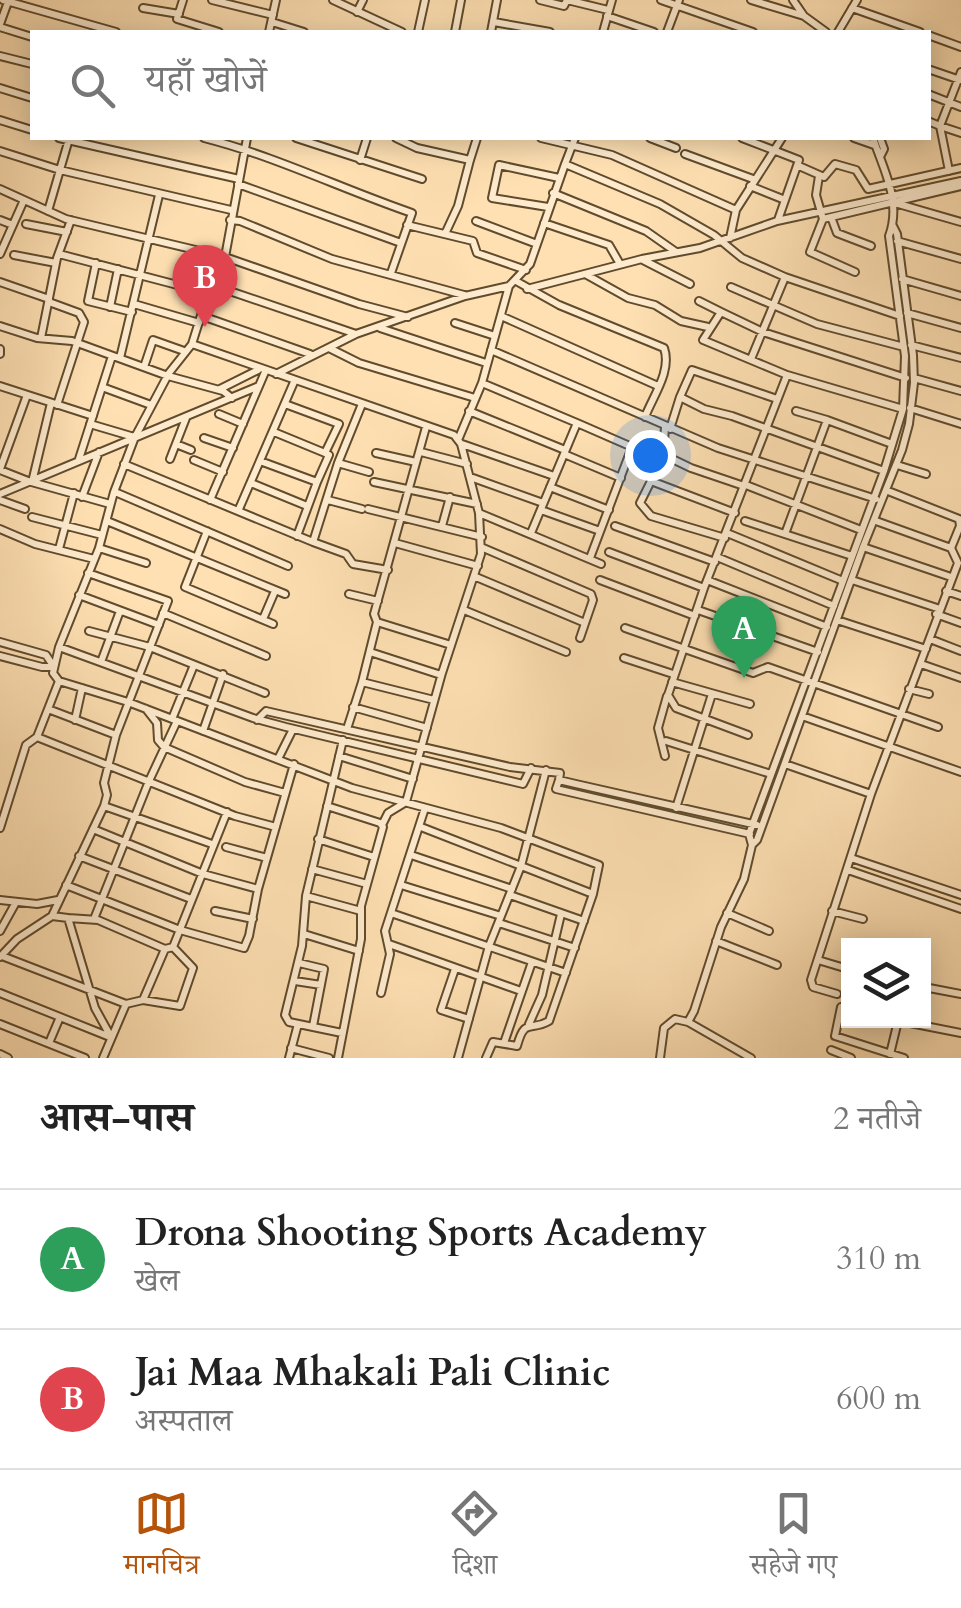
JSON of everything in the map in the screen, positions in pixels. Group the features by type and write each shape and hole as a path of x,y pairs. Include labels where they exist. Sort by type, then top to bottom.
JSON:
{"street":[{"path":"183,0 177,19 210,30"},
{"path":"212,0 299,30"},
{"path":"269,30 276,0"},
{"path":"333,0 398,30"},
{"path":"357,12 363,0"},
{"path":"418,30 425,0"},
{"path":"455,30 461,0"},
{"path":"492,30 497,0"},
{"path":"540,0 564,6 567,0 649,30"},
{"path":"603,30 612,0"},
{"path":"661,0 748,30"},
{"path":"750,0 804,16"},
{"path":"793,0 804,16 823,30"},
{"path":"30,36 0,26 6,1 98,30"},
{"path":"668,30 678,3"},
{"path":"840,30 855,4 915,30"},
{"path":"143,8 179,14"},
{"path":"494,22 539,30"},
{"path":"931,37 961,47"},
{"path":"0,56 30,64"},
{"path":"931,69 960,77 940,126 949,171"},
{"path":"0,88 30,97"},
{"path":"931,95 961,106"},
{"path":"0,120 30,129"},
{"path":"931,122 961,134"},
{"path":"48,211 69,140"},
{"path":"73,140 239,182 402,243"},
{"path":"212,140 245,148 412,213 391,273"},
{"path":"246,140 225,256 192,344 168,376 135,437 52,673 58,681 128,702 333,782 501,828 599,865 550,1021 529,1024"},
{"path":"302,140 422,180"},
{"path":"360,160 365,140"},
{"path":"400,140 417,148 470,160"},
{"path":"445,234 458,206 476,140"},
{"path":"459,442 482,383 512,284 527,270 574,140 736,210"},
{"path":"655,140 676,148"},
{"path":"747,140 799,160 778,221"},
{"path":"726,239 751,182 781,140"},
{"path":"749,834 758,826 784,764 834,606 876,521 897,465 910,378 908,346 889,236 891,184 881,156 884,149 876,140"},
{"path":"0,152 159,195 232,210"},
{"path":"685,154 786,200"},
{"path":"565,164 660,204 726,239 742,258 785,277 903,315 961,328"},
{"path":"799,166 824,177 836,164 856,170 868,189 961,168"},
{"path":"548,207 492,198 499,166 559,178"},
{"path":"819,176 816,195 837,233 871,246"},
{"path":"528,289 726,239 778,221 825,215 961,184"},
{"path":"0,189 71,220 225,256 359,304 408,317"},
{"path":"554,194 646,230 677,252"},
{"path":"79,460 102,386 133,308 159,195"},
{"path":"892,198 961,222"},
{"path":"0,254 24,200"},
{"path":"825,215 810,252 855,272"},
{"path":"0,220 12,225"},
{"path":"41,338 56,263 71,220"},
{"path":"230,220 332,258 465,296"},
{"path":"476,222 537,244"},
{"path":"26,224 67,232"},
{"path":"544,224 609,245 620,264"},
{"path":"408,225 474,241 477,253 527,270"},
{"path":"892,226 902,278 903,315"},
{"path":"897,240 961,258"},
{"path":"59,254 210,289 356,334"},
{"path":"14,255 56,263"},
{"path":"642,259 690,284"},
{"path":"96,263 88,301 200,320 311,354"},
{"path":"110,306 118,268"},
{"path":"584,274 681,321 708,327"},
{"path":"751,359 785,277"},
{"path":"902,278 961,296"},
{"path":"0,282 82,315 84,322 30,480"},
{"path":"276,374 356,334 512,284 664,348 668,359 644,417"},
{"path":"730,286 817,324 961,358"},
{"path":"700,301 763,332 961,391"},
{"path":"721,312 703,340 787,374 961,424"},
{"path":"501,316 658,386"},
{"path":"455,323 495,336"},
{"path":"0,326 78,343 219,390 232,398"},
{"path":"378,328 486,363"},
{"path":"144,367 152,340 184,352"},
{"path":"192,344 454,436 472,478 482,536 476,576 441,675 406,802 388,813 382,825 361,912 363,926 338,1058"},
{"path":"328,347 359,363 475,398"},
{"path":"491,350 667,428 884,502"},
{"path":"777,399 692,370 640,502 651,516 726,535 961,623"},
{"path":"210,500 262,371"},
{"path":"219,390 262,371"},
{"path":"664,756 658,728 672,678 787,374"},
{"path":"239,509 294,382"},
{"path":"482,383 632,447 590,558"},
{"path":"0,386 135,437"},
{"path":"102,386 151,405"},
{"path":"0,497 30,480 259,386"},
{"path":"27,395 0,469 110,504"},
{"path":"680,397 704,410 884,471"},
{"path":"285,404 339,424 326,453"},
{"path":"313,542 338,462 362,404"},
{"path":"688,1022 708,974 716,941 740,888 771,774 837,620 852,556 907,409"},
{"path":"469,411 622,478"},
{"path":"796,411 892,444"},
{"path":"219,414 243,424"},
{"path":"170,459 186,418"},
{"path":"785,534 827,420"},
{"path":"532,534 577,423"},
{"path":"347,730 377,622 374,614 426,426"},
{"path":"274,432 329,456 297,536"},
{"path":"204,438 233,448"},
{"path":"459,442 554,476"},
{"path":"176,444 192,450"},
{"path":"59,549 65,526 100,451"},
{"path":"376,452 416,462"},
{"path":"420,452 468,464"},
{"path":"660,453 862,530"},
{"path":"194,460 223,472"},
{"path":"260,461 316,482"},
{"path":"338,462 369,472"},
{"path":"124,464 346,554 353,564 388,570"},
{"path":"897,465 926,474"},
{"path":"472,478 600,531"},
{"path":"374,482 477,504"},
{"path":"651,482 735,512"},
{"path":"250,483 307,506"},
{"path":"550,487 609,510"},
{"path":"888,490 960,516 951,548"},
{"path":"114,492 288,566"},
{"path":"0,497 25,509"},
{"path":"442,526 450,497"},
{"path":"328,500 482,536"},
{"path":"479,513 601,564"},
{"path":"32,517 102,535"},
{"path":"745,520 852,556"},
{"path":"106,521 285,594"},
{"path":"837,994 810,983 901,712 959,563 951,548 876,521"},
{"path":"615,526 834,606"},
{"path":"0,530 35,544 94,559"},
{"path":"208,531 185,587 273,624"},
{"path":"394,542 478,566"},
{"path":"481,547 587,591 593,600 580,638"},
{"path":"863,547 951,576"},
{"path":"99,548 146,563"},
{"path":"609,552 827,628"},
{"path":"52,916 94,919 169,948 193,968 180,1006 143,1000 126,1004 1,957 17,940 52,916 104,806 104,783 116,736 168,601 88,572"},
{"path":"476,576 585,623"},
{"path":"600,580 818,652"},
{"path":"946,591 961,596"},
{"path":"263,619 275,592"},
{"path":"348,594 378,601"},
{"path":"79,595 159,625"},
{"path":"464,610 566,652"},
{"path":"101,662 120,612"},
{"path":"164,613 266,656"},
{"path":"837,620 926,649"},
{"path":"377,622 451,645"},
{"path":"625,628 753,674 770,667 938,726"},
{"path":"89,631 150,647 265,693"},
{"path":"930,639 961,651"},
{"path":"0,642 46,655 54,666"},
{"path":"59,647 257,720 524,784 531,768"},
{"path":"370,652 441,675"},
{"path":"0,656 42,667 54,666"},
{"path":"624,658 712,694 750,704"},
{"path":"94,919 175,721 194,664"},
{"path":"921,664 961,678"},
{"path":"203,731 224,674"},
{"path":"0,828 26,744 37,738 58,681"},
{"path":"362,682 434,700"},
{"path":"75,720 82,688"},
{"path":"910,689 930,694"},
{"path":"676,808 712,694"},
{"path":"668,695 676,708 748,735"},
{"path":"353,707 427,728"},
{"path":"146,709 156,723 157,737 164,747 244,782 285,793"},
{"path":"48,710 116,736"},
{"path":"257,720 266,710 510,767 546,770 560,774 556,790 749,834 755,841"},
{"path":"802,716 961,772"},
{"path":"278,758 293,729"},
{"path":"37,738 227,812 276,827"},
{"path":"342,1034 285,1018 304,934 306,896 343,740"},
{"path":"666,741 771,774"},
{"path":"339,756 413,779"},
{"path":"66,884 180,930 244,948 294,764"},
{"path":"784,764 872,794"},
{"path":"458,1058 490,946 522,866 546,770"},
{"path":"559,780 758,826"},
{"path":"104,806 212,844"},
{"path":"327,806 382,825"},
{"path":"380,993 390,954 384,936 425,808"},
{"path":"143,1000 180,930 227,812"},
{"path":"421,827 593,894"},
{"path":"93,829 203,874 258,890"},
{"path":"318,839 374,857"},
{"path":"226,847 268,858"},
{"path":"411,855 584,922"},
{"path":"79,856 191,899"},
{"path":"851,858 961,894"},
{"path":"312,868 367,884"},
{"path":"848,870 961,908"},
{"path":"400,884 575,948"},
{"path":"306,896 361,912"},
{"path":"0,900 15,904 58,900"},
{"path":"0,929 15,904"},
{"path":"215,911 253,920"},
{"path":"832,911 863,920"},
{"path":"391,913 566,973"},
{"path":"727,913 769,931"},
{"path":"486,1058 493,1042 518,1046 542,995 561,914"},
{"path":"68,918 95,1008 111,1037"},
{"path":"304,934 359,950"},
{"path":"716,941 777,965"},
{"path":"388,944 521,991"},
{"path":"818,960 841,967"},
{"path":"504,1043 532,962"},
{"path":"298,963 323,968 313,1026"},
{"path":"454,970 440,1010 469,1019"},
{"path":"295,980 321,985"},
{"path":"931,988 961,994"},
{"path":"0,993 111,1037"},
{"path":"542,995 558,1000"},
{"path":"103,1058 126,1004"},
{"path":"841,1007 834,1036 904,1058"},
{"path":"49,1043 60,1017"},
{"path":"660,1058 664,1028 675,1020 688,1022 751,1058"},
{"path":"0,1024 85,1058"},
{"path":"289,1058 298,1024"},
{"path":"931,1027 961,1034"},
{"path":"890,1054 897,1028"},
{"path":"291,1048 329,1058"},
{"path":"831,1050 850,1058"},
{"path":"0,1054 8,1058"}],"place":[{"name":"Jai Maa Mhakali Pali Clinic","path":"205,327"},
{"name":"Drona Shooting Sports Academy","path":"744,678"}]}
